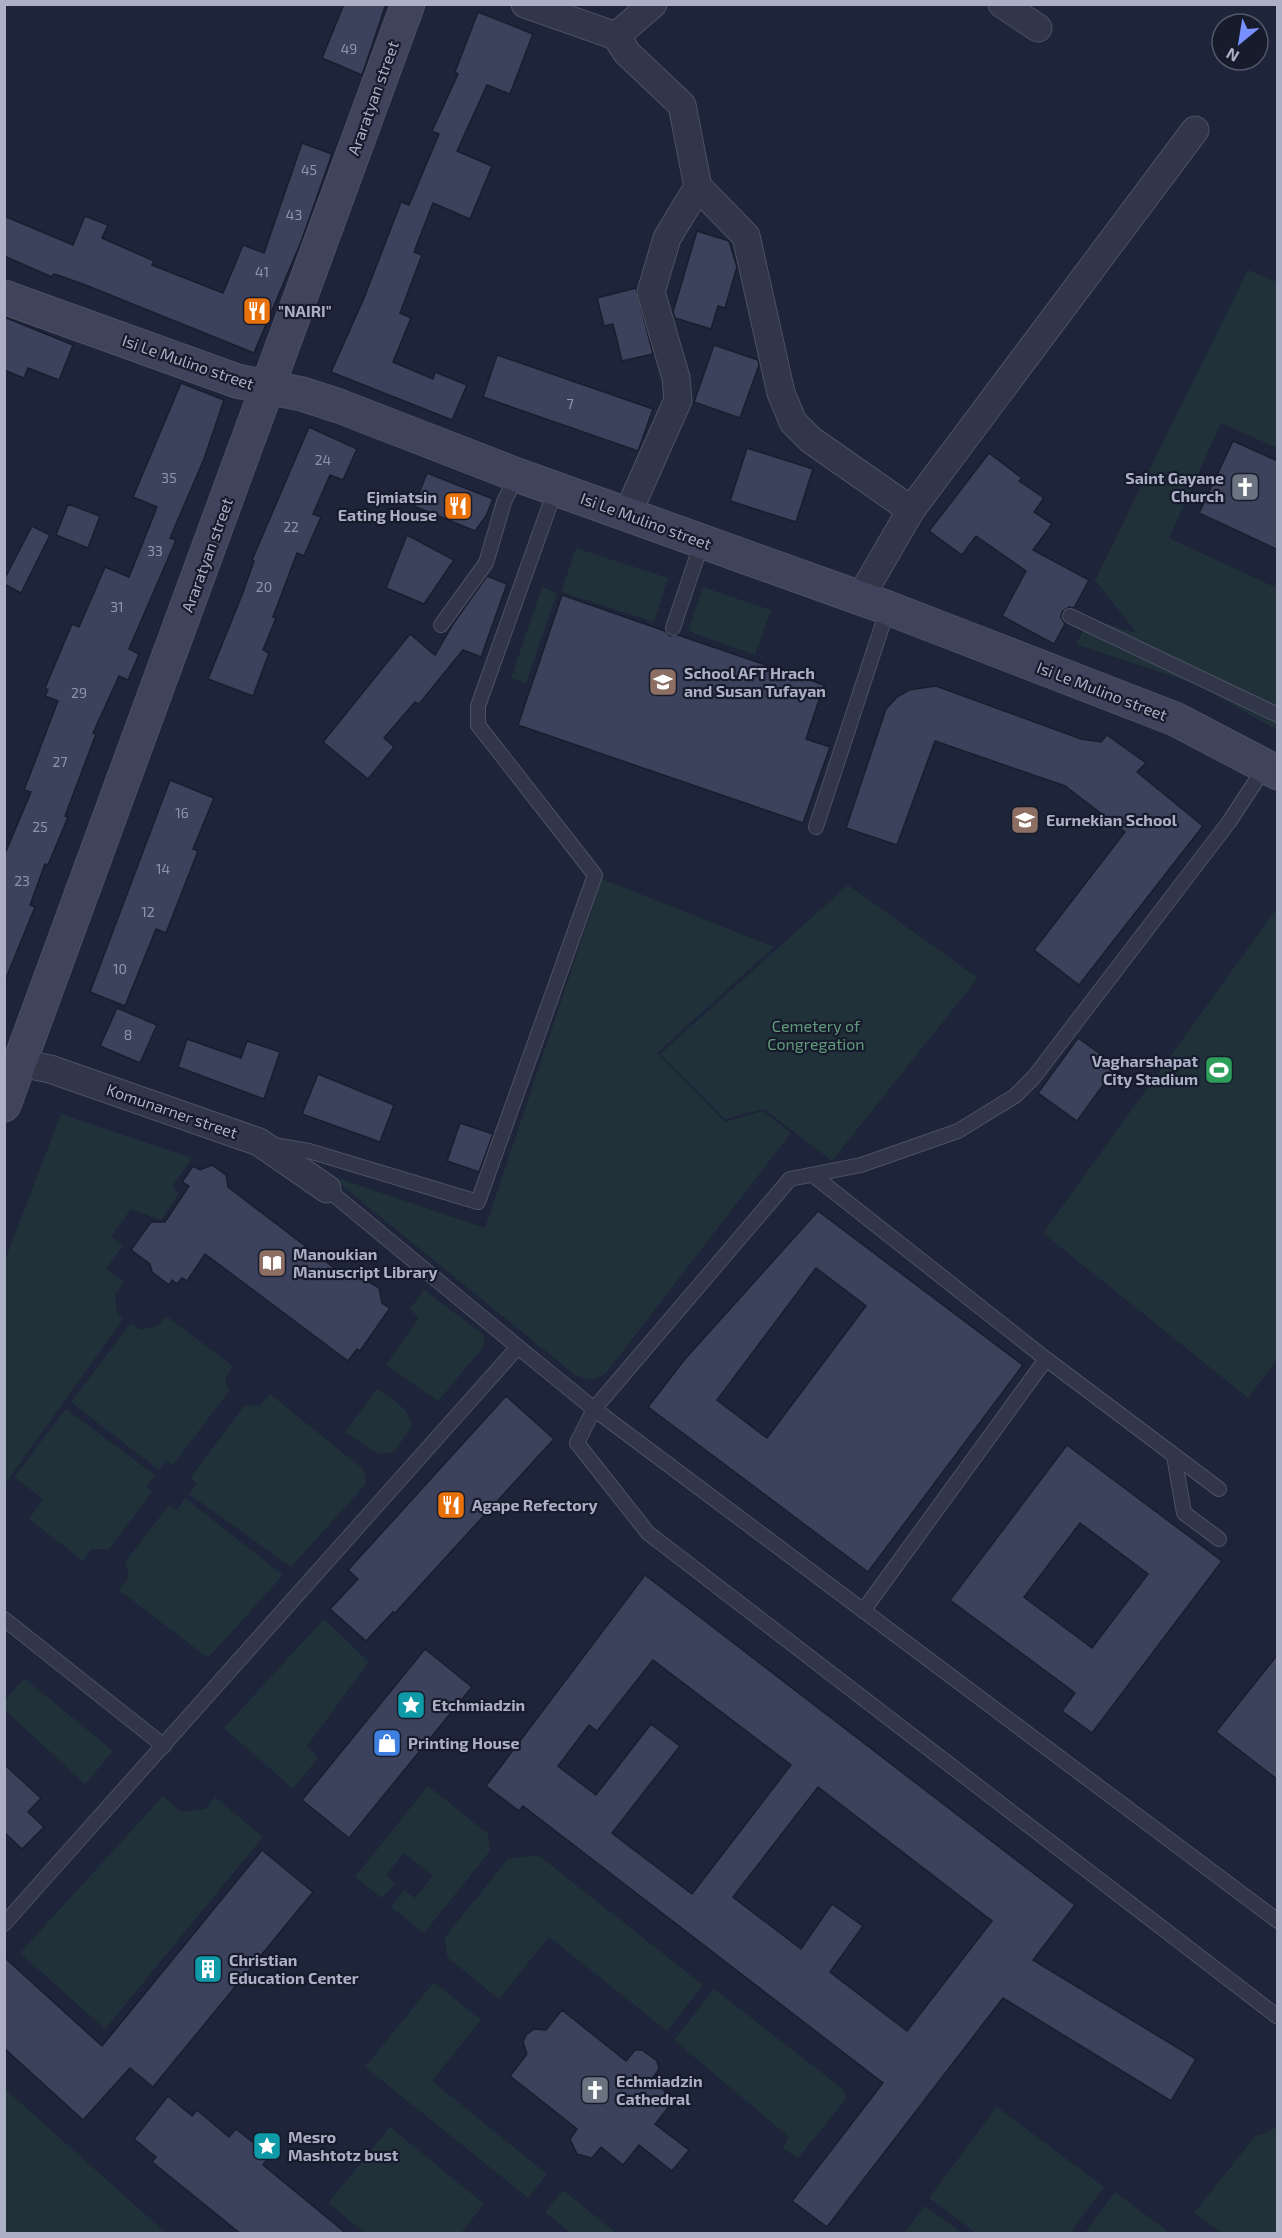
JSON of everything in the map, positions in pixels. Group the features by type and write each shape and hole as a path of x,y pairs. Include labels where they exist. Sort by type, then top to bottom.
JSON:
{"street":[{"name":"Araratyan street","path":"4,1105 12,1062 267,387 408,4"},
{"path":"525,4 616,36 627,53 682,105 698,187 746,236 781,393 793,422 810,440 911,510"},
{"path":"616,36 653,4"},
{"path":"1002,4 1038,28"},
{"path":"874,603 911,510 1195,130"},
{"path":"627,515 678,400 676,378 651,292 668,238 698,187"},
{"name":"Isi Le Mulino street","path":"4,297 237,381 302,394 339,406 517,475 874,603 1175,719 1272,769"},
{"name":"Komunarner street","path":"12,1062 50,1069 259,1142 327,1189"}],"lane":[{"path":"441,625 486,563 504,502 517,475"},
{"path":"259,1142 309,1151 478,1202 595,875 478,724 478,706 556,488"},
{"path":"673,628 702,542"},
{"path":"816,826 874,603"},
{"path":"1070,616 1278,715"},
{"path":"1272,769 1034,1077 1015,1096 958,1131 861,1165 790,1179 594,1409 577,1443 648,1533 1278,2016"},
{"path":"814,1176 1046,1359 1219,1489"},
{"path":"327,1189 594,1409 1278,1921"},
{"path":"4,1924 518,1347"},
{"path":"863,1611 1046,1359"},
{"path":"1174,1456 1184,1513 1219,1539"},
{"path":"4,1619 164,1746"}],"green space":[{"path":"1248,270 1277,282 1277,448 1221,423 1169,538 1277,588 1277,730 1198,685 1076,644 1090,619 1137,633 1095,580"},
{"path":"576,548 668,578 654,622 561,592"},
{"path":"542,587 557,593 526,683 511,678"},
{"path":"703,587 771,610 755,655 688,631"},
{"path":"602,879 774,947 657,1053 725,1122 763,1111 791,1133 606,1373 591,1379 575,1375 329,1175 485,1228"},
{"name":"Cemetery of Congregation","path":"848,885 978,978 832,1161 764,1109 725,1119 660,1054"},
{"name":"Vagharshapat City Stadium","path":"1277,908 1277,1360 1248,1398 1043,1233"},
{"path":"61,1114 192,1158 172,1186 179,1193 161,1220 131,1209 111,1236 123,1245 106,1269 124,1282 115,1295 117,1313 123,1319 5,1484 5,1260"},
{"path":"424,1290 484,1335 484,1346 438,1401 386,1365 419,1318 410,1309"},
{"path":"166,1316 233,1366 225,1379 229,1391 173,1465 166,1460 159,1470 71,1402 131,1323 140,1330 158,1326"},
{"path":"377,1389 403,1408 412,1426 394,1452 378,1454 345,1432"},
{"path":"270,1394 363,1469 366,1477 365,1485 291,1567 189,1494 197,1483 190,1478 245,1405 259,1406"},
{"path":"66,1409 155,1475 146,1487 152,1492 109,1549 91,1549 83,1561 29,1519 43,1499 14,1477"},
{"path":"185,1498 283,1575 208,1658 119,1590 129,1577 125,1562 169,1505 177,1510"},
{"path":"324,1619 369,1662 307,1746 318,1758 293,1789 224,1728"},
{"path":"24,1678 113,1751 85,1784 5,1710 5,1701"},
{"path":"428,1786 488,1834 490,1851 424,1933 391,1907 404,1890 415,1898 433,1876 404,1853 386,1875 395,1883 382,1898 355,1877"},
{"path":"163,1796 181,1812 205,1809 215,1797 263,1837 105,2029 20,1953"},
{"path":"538,1855 703,1985 667,2031 549,1937 499,1999 447,1957 445,1937 508,1859"},
{"path":"434,1982 481,2020 432,2081 547,2174 528,2198 365,2067"},
{"path":"714,1989 844,2090 846,2099 798,2158 782,2148 789,2137 674,2040"},
{"path":"5,2089 166,2233 5,2233"},
{"path":"997,2107 1104,2187 1070,2233 976,2233 929,2198"},
{"path":"1277,2126 1277,2233 1222,2233 1194,2213 1255,2136 1264,2134"},
{"path":"390,2127 484,2204 461,2233 365,2233 328,2203"},
{"path":"563,2190 616,2233 571,2233 545,2212"},
{"path":"1115,2192 1167,2231 1165,2233 1085,2233"},
{"path":"925,2206 962,2233 904,2233"}],"building":[{"path":"344,4 386,4 362,75 322,58"},
{"path":"478,12 533,34 510,94 487,85 457,151 492,166 470,219 433,203 414,252 422,255 400,313 411,318 393,362 433,379 435,372 467,385 452,420 331,372 364,298 401,202 409,205 439,134 432,131 458,74 455,72"},
{"path":"302,143 332,154 301,242 254,353 83,284 54,274 52,277 4,256 4,216 73,245 85,216 108,225 102,238 154,261 152,265 223,293 243,245 264,253"},
{"path":"697,231 729,241 737,267 725,308 718,306 711,329 675,318 673,312"},
{"path":"636,288 653,354 622,361 613,324 604,326 597,298"},
{"path":"4,317 73,345 59,380 28,368 24,378 4,370"},
{"path":"714,345 758,360 759,365 740,418 694,402"},
{"path":"497,355 653,409 638,451 483,397"},
{"path":"181,383 224,400 204,459 170,538 176,540 129,649 139,654 128,680 119,676 93,733 96,734 65,816 68,817 48,865 45,864 30,905 35,907 4,983 4,856 31,792 24,790 58,701 45,696 48,690 45,688 72,624 79,627 105,567 129,577 157,507 133,497"},
{"path":"309,427 357,449 343,480 330,475 313,514 321,517 304,556 297,553 273,617 276,618 263,650 269,653 253,696 208,679 242,595 254,561 252,560"},
{"name":"Saint Gayane Church","path":"1233,441 1278,461 1278,550 1199,513"},
{"path":"747,448 813,469 796,522 730,501"},
{"path":"989,453 1022,478 1019,481 1044,498 1034,512 1052,524 1033,550 1089,580 1074,608 1069,607 1062,612 1061,617 1065,624 1054,644 1002,616 1026,571 976,536 962,555 929,531"},
{"path":"427,473 493,499 486,516 475,531 414,506"},
{"path":"68,504 100,516 88,548 56,535"},
{"path":"32,526 50,535 21,593 4,584 4,580"},
{"path":"407,535 454,560 424,604 386,588"},
{"path":"487,576 507,584 481,657 463,650 419,704 415,702 384,738 394,747 368,779 323,742 410,634 435,655 453,624"},
{"path":"562,595 665,631 670,636 678,635 824,685 806,739 830,747 803,823 518,725"},
{"path":"936,686 1081,739 1101,742 1107,735 1146,763 1137,772 1203,826 1079,985 1034,950 1125,832 1065,786 935,741 897,845 846,828 886,709 897,697 909,690"},
{"path":"170,780 214,798 193,849 198,851 166,933 156,929 125,1006 90,992"},
{"path":"117,1008 157,1025 140,1063 100,1046"},
{"path":"1078,1038 1117,1066 1077,1121 1038,1093"},
{"path":"187,1039 241,1058 247,1041 280,1052 264,1099 178,1067"},
{"path":"318,1074 394,1105 380,1142 302,1114"},
{"path":"460,1123 493,1134 479,1172 447,1161"},
{"name":"Manoukian Manuscript Library","path":"212,1165 226,1175 228,1187 341,1273 355,1273 379,1288 382,1303 390,1308 360,1351 357,1349 348,1361 205,1254 187,1281 182,1278 177,1284 172,1280 169,1285 152,1272 150,1264 131,1250 151,1222 165,1222 189,1186 182,1182 193,1166 200,1170"},
{"path":"818,1211 1023,1365 868,1572 648,1407 685,1359","holes":["816,1268 866,1306 767,1438 717,1400"]},
{"name":"Agape Refectory","path":"506,1396 554,1439 395,1613 393,1612 366,1641 330,1609 358,1579 348,1570"},
{"path":"1067,1445 1222,1561 1092,1733 1062,1711 1075,1693 950,1600","holes":["1080,1523 1148,1574 1092,1648 1024,1597"]},
{"path":"645,1575 1075,1905 1033,1960 1196,2059 1171,2101 1003,1998 827,2227 792,2201 883,2083 523,1806 519,1811 486,1786","holes":["653,1660 791,1765 692,1894 612,1833 680,1746 651,1724 596,1795 558,1766 589,1725 597,1731","818,1787 992,1921 907,2031 830,1972 863,1926 832,1904 801,1949 733,1897"]},
{"name":"Printing House","path":"425,1649 472,1687 349,1838 302,1800"},
{"path":"1278,1654 1278,1780 1216,1732"},
{"path":"4,1764 41,1798 28,1812 44,1827 22,1849 4,1832"},
{"name":"Christian Education Center","path":"262,1850 313,1892 153,2087 130,2068 83,2120 4,2048 4,1957 102,2046"},
{"name":"Echmiadzin Cathedral","path":"562,2010 626,2061 635,2050 642,2050 657,2061 659,2069 651,2080 675,2099 655,2124 689,2150 672,2171 639,2145 623,2165 601,2147 592,2158 577,2154 570,2139 577,2129 510,2076 527,2054 523,2042 526,2035 534,2029 546,2030"},
{"path":"168,2096 192,2116 197,2110 229,2137 236,2129 270,2156 263,2165 347,2234 241,2234 152,2162 156,2157 134,2139"}],"place":[{"name":"\"NAIRI\"","path":"257,311"},
{"name":"Saint Gayane Church","path":"1245,487"},
{"name":"Ejmiatsin Eating House","path":"458,506"},
{"name":"School AFT Hrach and Susan Tufayan","path":"663,682"},
{"name":"Eurnekian School","path":"1025,820"},
{"name":"Vagharshapat City Stadium","path":"1219,1070"},
{"name":"Manoukian Manuscript Library","path":"272,1263"},
{"name":"Agape Refectory","path":"451,1505"},
{"name":"Etchmiadzin","path":"411,1705"},
{"name":"Printing House","path":"387,1743"},
{"name":"Christian Education Center","path":"208,1969"},
{"name":"Echmiadzin Cathedral","path":"595,2090"},
{"name":"Mesro Mashtotz bust","path":"267,2146"}]}
